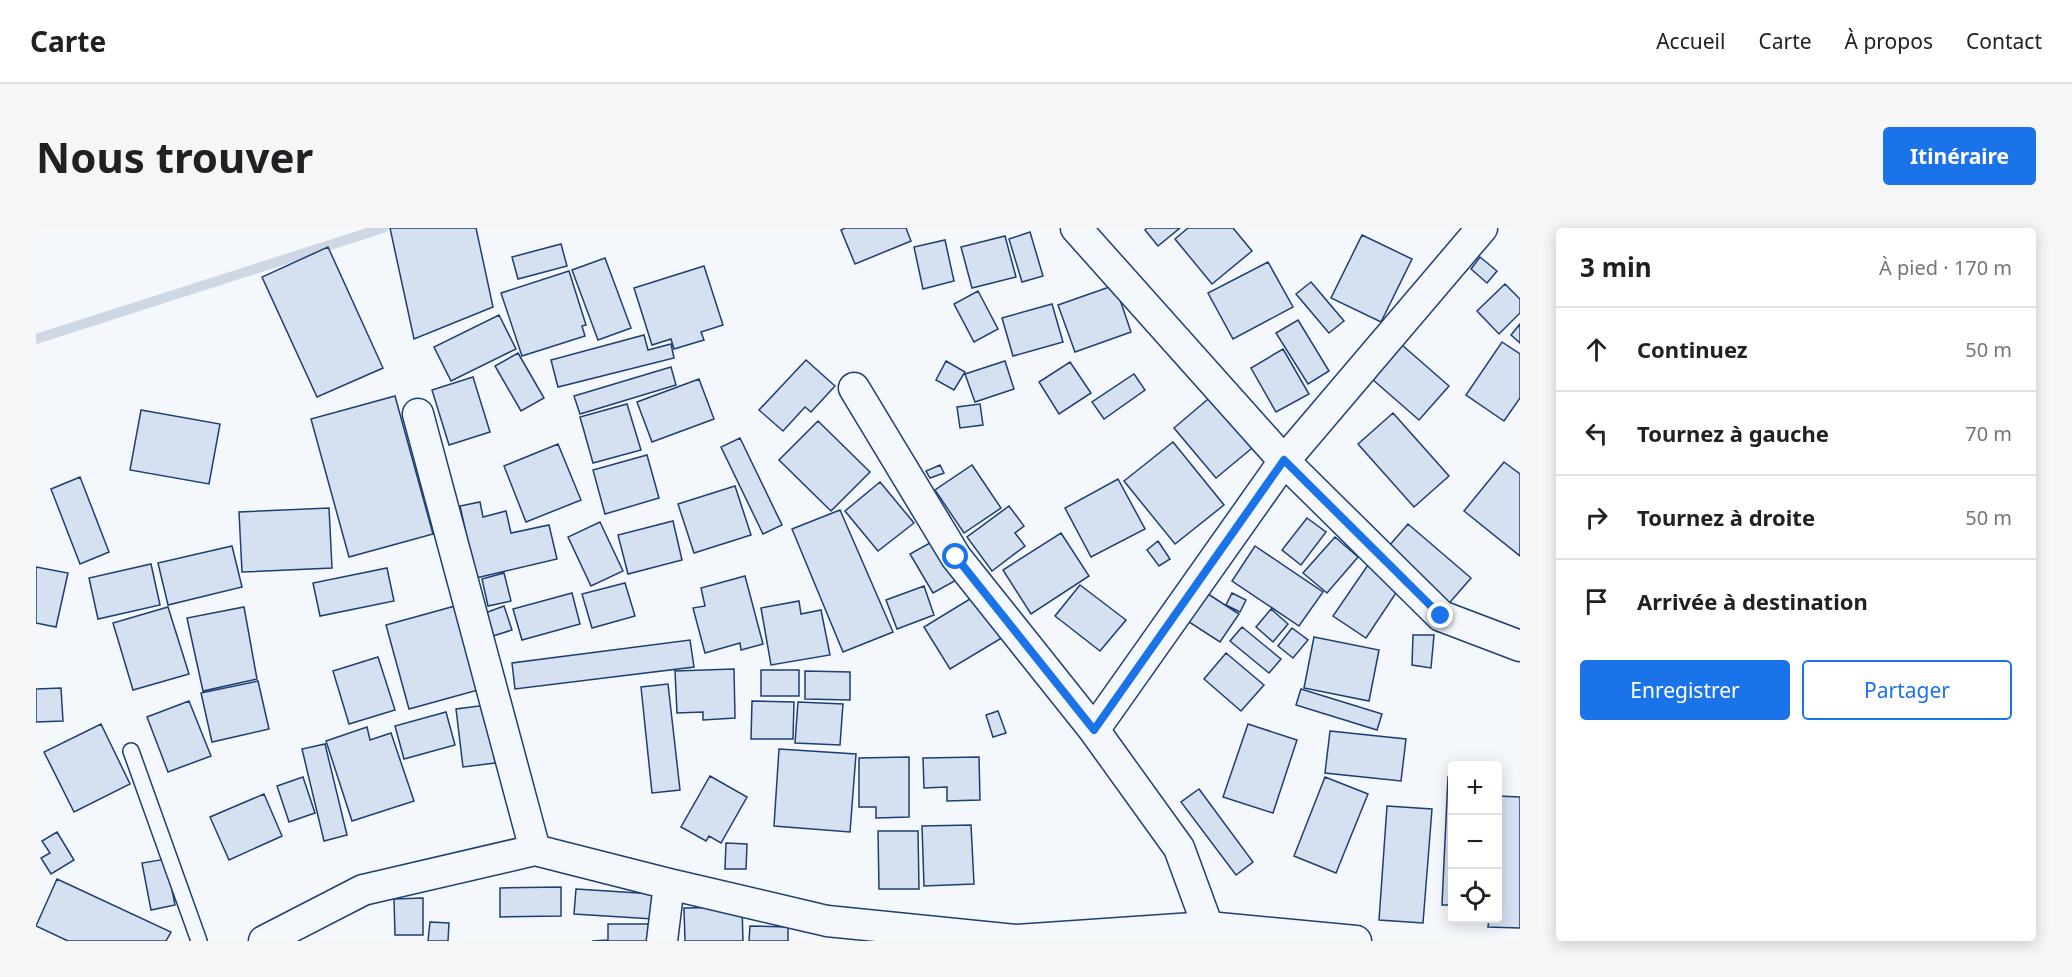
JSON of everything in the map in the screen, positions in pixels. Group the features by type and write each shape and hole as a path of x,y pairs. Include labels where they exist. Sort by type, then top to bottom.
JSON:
{"street":[{"path":"1076,228 1284,460 1441,616 1520,646"},
{"path":"1094,730 1284,460 1482,228"},
{"path":"854,388 956,557 1094,730 1179,848 1208,927"},
{"path":"418,414 535,850"},
{"path":"264,941 363,890 535,850 669,884 827,931 1015,940 1208,927 1356,941"},
{"path":"662,941 669,884"}],"lane":[{"path":"131,751 199,941"}],"building":[{"path":"390,228 476,228 493,307 414,339"},
{"path":"845,228 906,228 911,241 855,264 841,230"},
{"path":"1147,228 1180,228 1158,246 1145,230"},
{"path":"1188,228 1233,228 1252,251 1212,284 1175,239"},
{"path":"1030,232 1043,276 1022,282 1009,239"},
{"path":"1362,235 1412,259 1381,322 1331,298"},
{"path":"1005,236 1016,277 972,288 961,247"},
{"path":"945,240 954,281 923,289 914,247"},
{"path":"561,244 567,266 518,279 512,257"},
{"path":"328,247 383,368 317,397 262,277"},
{"path":"1480,257 1497,271 1487,283 1471,269"},
{"path":"605,258 631,328 598,340 572,270"},
{"path":"1268,262 1293,307 1233,339 1208,293"},
{"path":"704,266 723,325 701,332 704,340 674,349 671,339 652,345 634,288"},
{"path":"569,271 586,325 582,326 585,336 522,356 501,293"},
{"path":"1311,282 1344,321 1329,333 1296,294"},
{"path":"1505,284 1520,299 1520,313 1499,334 1477,311"},
{"path":"1115,285 1131,332 1075,352 1058,305"},
{"path":"978,291 998,329 974,342 954,304"},
{"path":"1052,304 1063,342 1013,356 1002,318"},
{"path":"499,315 516,349 451,381 434,347"},
{"path":"1298,320 1329,371 1308,384 1276,333"},
{"path":"1520,324 1520,343 1511,335"},
{"path":"644,335 648,350 671,344 674,358 558,387 551,360"},
{"path":"1502,342 1520,354 1520,398 1504,421 1466,395"},
{"path":"1402,345 1449,386 1419,420 1372,379"},
{"path":"1283,349 1309,394 1276,412 1251,368"},
{"path":"518,353 544,398 521,411 495,366"},
{"path":"806,360 835,386 811,412 805,407 783,431 759,410"},
{"path":"946,361 965,372 954,390 936,380"},
{"path":"1005,361 1014,389 975,402 965,374"},
{"path":"1070,362 1091,393 1059,414 1039,382"},
{"path":"671,367 676,385 580,414 574,396"},
{"path":"1134,374 1145,390 1104,419 1092,402"},
{"path":"473,377 490,432 449,445 432,390"},
{"path":"699,379 714,419 652,442 637,402"},
{"path":"1214,394 1257,444 1216,478 1174,428"},
{"path":"395,396 433,534 349,557 311,419"},
{"path":"627,404 641,450 593,463 580,417"},
{"path":"980,404 983,425 960,428 957,407"},
{"path":"141,410 220,424 209,484 130,470"},
{"path":"1393,413 1449,476 1414,507 1358,444"},
{"path":"818,421 870,472 831,511 779,460"},
{"path":"740,438 782,525 763,534 721,447"},
{"path":"1173,442 1224,505 1175,544 1124,481"},
{"path":"558,444 581,500 526,522 504,466"},
{"path":"647,455 659,498 605,514 593,470"},
{"path":"1504,462 1520,474 1520,556 1464,511"},
{"path":"940,465 944,473 930,478 926,471"},
{"path":"972,465 1001,508 964,533 935,490"},
{"path":"80,477 109,552 80,564 51,489"},
{"path":"1118,479 1145,529 1091,557 1065,508"},
{"path":"880,482 914,523 878,551 845,511"},
{"path":"735,486 751,535 694,553 678,504"},
{"path":"480,502 483,517 506,511 511,533 549,525 557,559 476,578 460,506"},
{"path":"1009,506 1024,526 1015,533 1025,546 992,571 967,537"},
{"path":"329,508 332,568 242,572 239,512"},
{"path":"840,510 893,632 843,652 792,529"},
{"path":"1307,518 1326,532 1301,565 1282,550"},
{"path":"673,521 682,560 628,574 618,535"},
{"path":"600,522 623,571 591,586 568,537"},
{"path":"1408,524 1471,578 1445,608 1382,554"},
{"path":"1061,533 1089,576 1031,614 1003,570"},
{"path":"1335,537 1358,557 1327,593 1303,573"},
{"path":"937,539 960,578 933,593 910,554"},
{"path":"1158,541 1170,559 1159,566 1147,550"},
{"path":"232,546 242,587 168,605 158,563"},
{"path":"1255,546 1323,592 1299,626 1232,581"},
{"path":"1370,562 1402,584 1366,638 1333,616"},
{"path":"151,564 160,605 98,619 89,578"},
{"path":"36,567 68,573 56,627 36,623"},
{"path":"387,568 394,601 320,616 313,583"},
{"path":"504,573 511,601 488,606 482,579"},
{"path":"745,576 763,644 741,650 740,643 705,653 693,608 705,606 701,588"},
{"path":"625,583 635,616 592,628 582,594"},
{"path":"1080,585 1126,620 1100,651 1055,616"},
{"path":"924,586 934,615 897,629 886,600"},
{"path":"1205,592 1239,614 1220,642 1186,620"},
{"path":"572,593 580,624 522,640 513,609"},
{"path":"1232,593 1246,600 1240,612 1226,605"},
{"path":"978,594 1005,636 950,669 924,627"},
{"path":"799,601 801,614 821,610 830,655 771,665 761,608"},
{"path":"455,606 478,690 409,709 386,625"},
{"path":"504,606 512,630 493,636 485,613"},
{"path":"168,607 189,674 133,690 113,623"},
{"path":"244,607 257,679 203,691 187,618"},
{"path":"1271,609 1288,624 1273,642 1256,627"},
{"path":"1242,627 1281,659 1269,673 1230,641"},
{"path":"1292,628 1308,640 1293,658 1278,646"},
{"path":"1413,635 1434,635 1431,668 1412,665"},
{"path":"1314,637 1379,650 1369,701 1304,688"},
{"path":"690,640 694,667 515,689 512,663"},
{"path":"1226,653 1264,685 1241,711 1204,679"},
{"path":"378,657 395,710 349,724 333,671"},
{"path":"734,669 735,718 703,720 703,712 677,713 675,671"},
{"path":"761,670 799,670 799,696 761,696"},
{"path":"805,671 850,672 850,700 805,699"},
{"path":"258,681 269,729 212,742 201,693"},
{"path":"668,684 680,790 652,793 641,687"},
{"path":"61,688 63,721 36,722 36,689"},
{"path":"1301,689 1382,714 1377,730 1296,705"},
{"path":"189,701 211,756 168,772 147,717"},
{"path":"752,701 794,702 793,739 751,739"},
{"path":"798,702 843,704 840,745 795,743"},
{"path":"487,705 495,763 463,767 456,709"},
{"path":"998,711 1006,733 993,737 986,715"},
{"path":"446,712 455,745 404,759 395,726"},
{"path":"101,724 130,784 74,812 44,752"},
{"path":"1248,724 1297,740 1273,813 1223,797"},
{"path":"367,727 370,740 391,733 414,801 352,821 326,741"},
{"path":"1330,731 1406,739 1401,781 1325,773"},
{"path":"325,744 347,835 324,841 302,749"},
{"path":"779,749 856,754 850,832 774,826"},
{"path":"909,757 909,817 876,818 876,807 859,807 859,758"},
{"path":"979,757 980,800 947,801 947,787 924,788 923,758"},
{"path":"710,776 747,797 721,843 709,836 706,841 681,827"},
{"path":"303,777 315,813 289,822 277,786"},
{"path":"1325,777 1368,794 1336,873 1294,856"},
{"path":"1448,777 1448,905 1442,905"},
{"path":"1199,789 1253,862 1236,875 1181,802"},
{"path":"264,794 282,836 229,860 210,817"},
{"path":"1502,796 1520,797 1520,928 1488,927 1488,923 1502,923"},
{"path":"1387,806 1432,809 1423,923 1379,920"},
{"path":"971,825 974,884 924,886 922,826"},
{"path":"878,831 918,831 919,889 879,889"},
{"path":"57,832 74,860 51,874 41,858 50,853 42,841"},
{"path":"726,843 747,844 746,869 725,869"},
{"path":"166,859 175,905 151,910 142,863"},
{"path":"57,879 171,932 166,941 68,941 36,926"},
{"path":"561,887 561,916 500,917 500,888"},
{"path":"576,889 654,894 653,919 574,914"},
{"path":"423,898 423,935 395,935 394,899"},
{"path":"742,907 743,941 685,941 684,908"},
{"path":"430,922 449,923 448,941 428,941"},
{"path":"608,924 651,924 651,941 592,941 608,940"},
{"path":"750,926 788,927 788,941 749,941"}],"waterway":[{"path":"36,339 383,228"}],"route":[{"path":"956,557 1094,730 1284,460 1441,616"}]}
